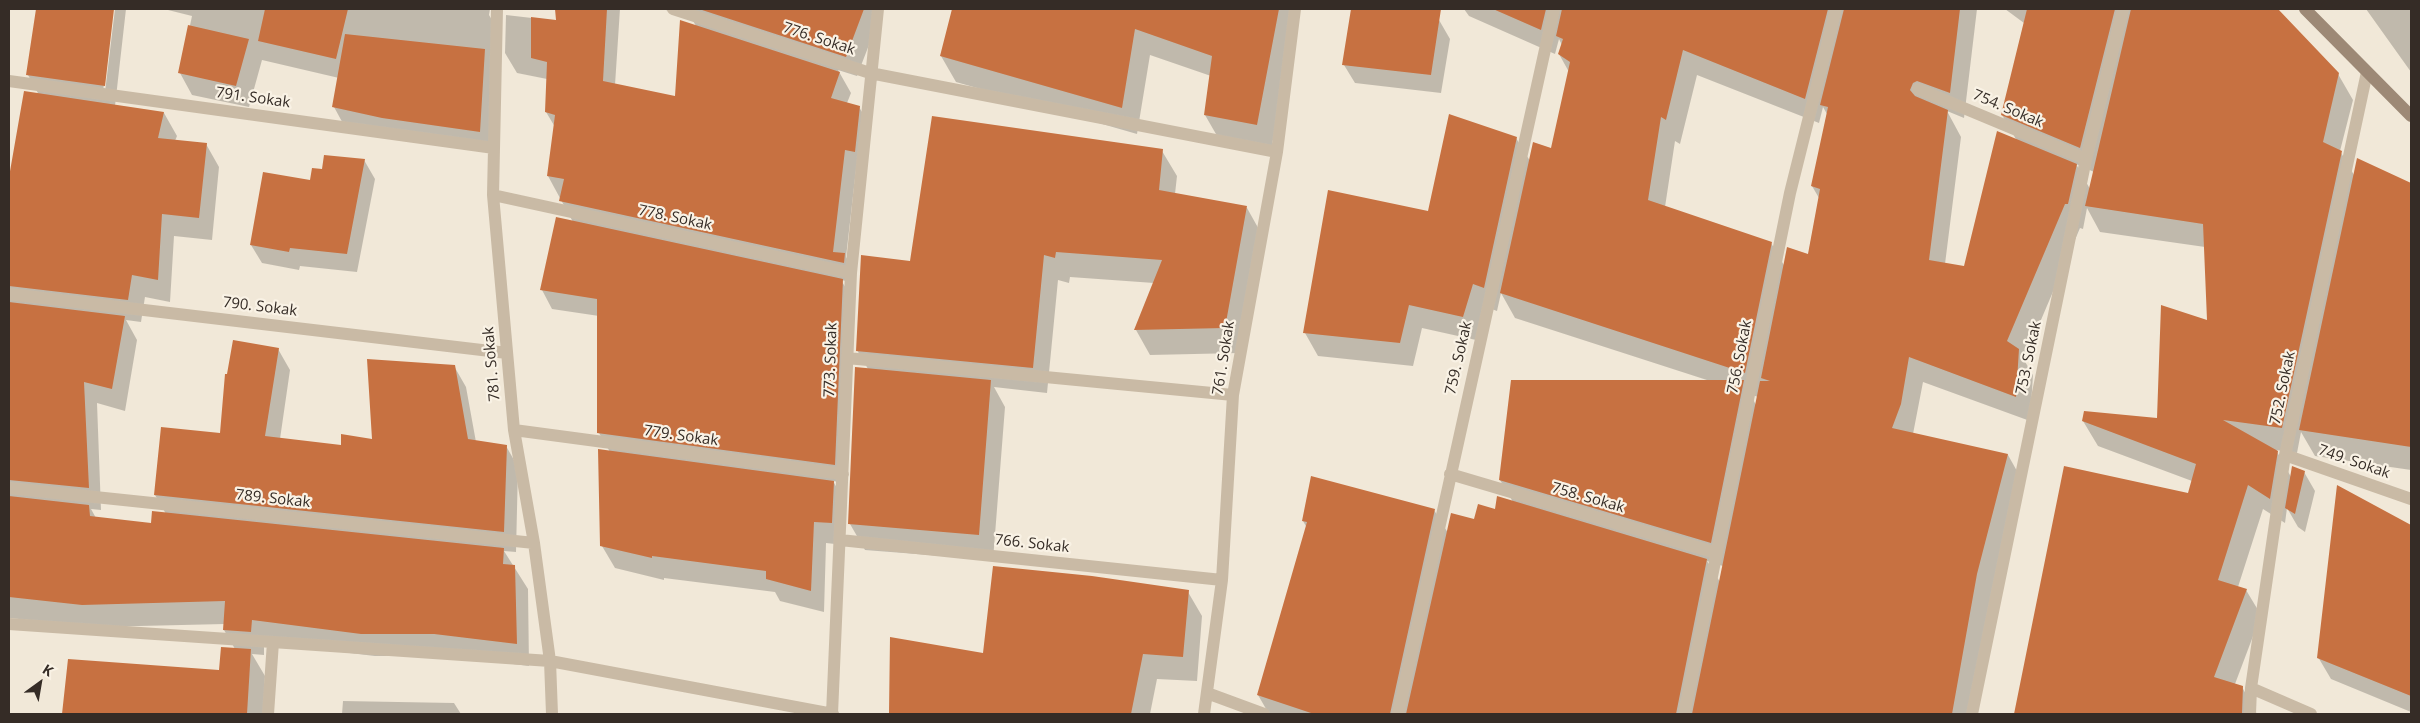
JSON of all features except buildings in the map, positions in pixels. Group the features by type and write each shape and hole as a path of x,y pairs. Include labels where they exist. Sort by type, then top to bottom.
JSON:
{"main road":[{"path":"2305,9 2411,116"}],"street":[{"name":"781. Sokak","path":"497,9 493,194 514,430 534,543 550,661 552,714"},
{"name":"776. Sokak","path":"673,9 870,73 1277,152"},
{"name":"773. Sokak","path":"832,714 851,273 878,9"},
{"name":"761. Sokak","path":"1204,714 1222,580 1233,396 1277,152 1295,9"},
{"name":"759. Sokak","path":"1398,714 1554,9"},
{"name":"756. Sokak","path":"1684,714 1790,193 1836,9"},
{"name":"753. Sokak","path":"1972,714 2086,160 2123,9"},
{"name":"752. Sokak","path":"2250,714 2251,688 2285,455 2367,72"},
{"name":"791. Sokak","path":"9,81 494,148"},
{"name":"754. Sokak","path":"1918,89 2086,160"},
{"name":"778. Sokak","path":"493,194 851,273"},
{"name":"790. Sokak","path":"9,294 507,353"},
{"path":"847,358 1233,396"},
{"name":"779. Sokak","path":"514,430 843,474"},
{"name":"749. Sokak","path":"2285,455 2411,500"},
{"name":"758. Sokak","path":"1450,474 1717,553"},
{"name":"789. Sokak","path":"9,488 534,543"},
{"name":"766. Sokak","path":"840,540 1222,580"},
{"path":"9,624 550,661 832,714"},
{"path":"268,714 273,642"},
{"path":"2251,688 2311,714"},
{"path":"1207,692 1264,714"}]}
